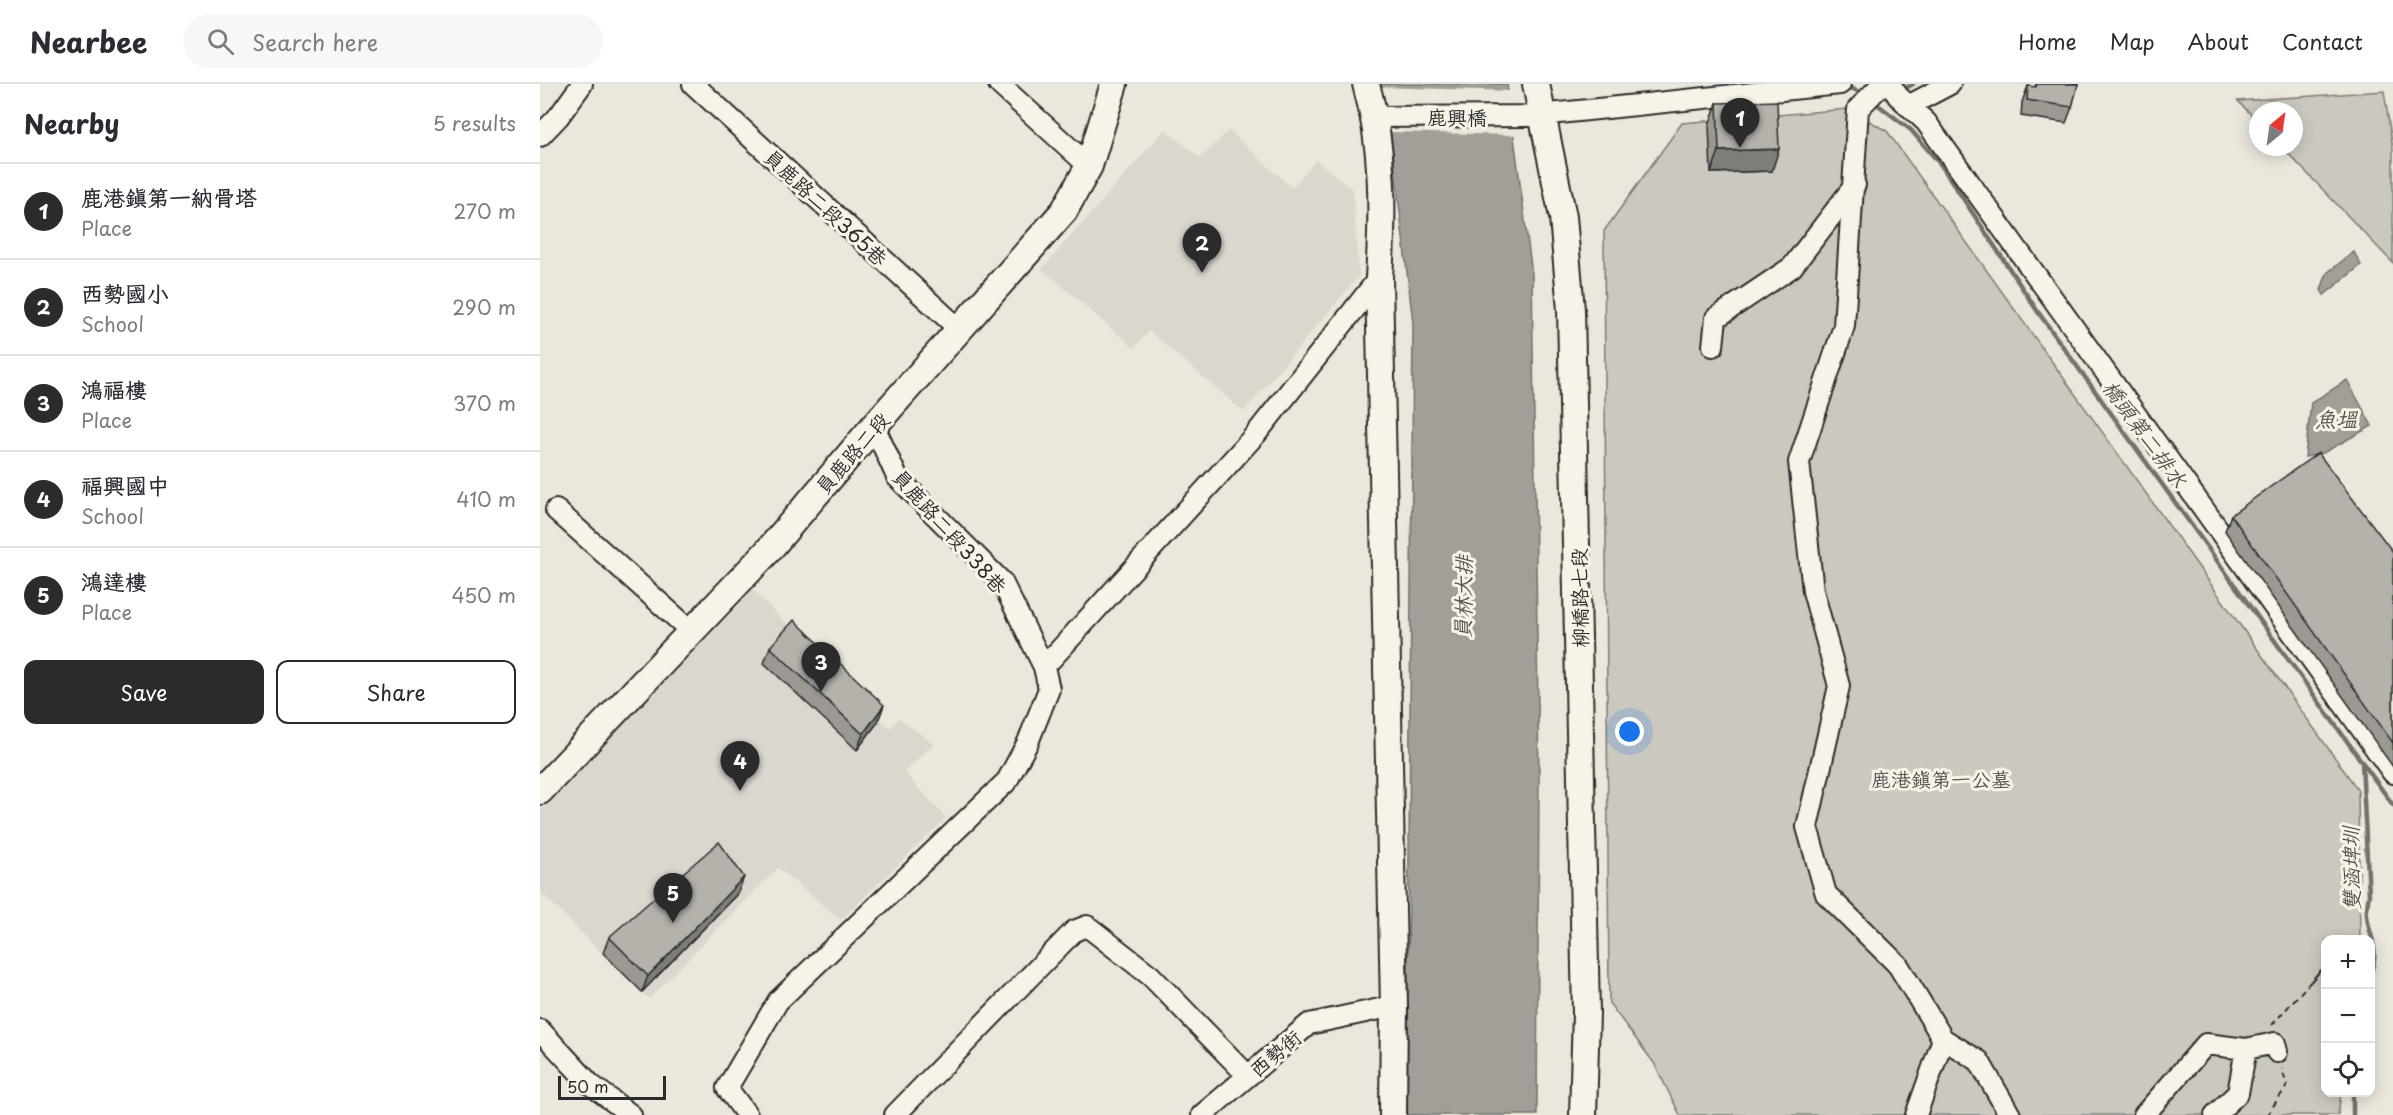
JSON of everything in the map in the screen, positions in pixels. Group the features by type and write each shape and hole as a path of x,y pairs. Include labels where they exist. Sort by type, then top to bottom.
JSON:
{"main road":[{"name":"員鹿路二段","path":"542,784 767,552 874,426 1064,211 1089,166 1114,84"},
{"path":"1366,84 1379,117 1383,200 1379,278 1394,1006 1393,1115"},
{"name":"柳橋路七段","path":"1536,84 1536,116 1563,217 1574,389 1586,1012 1583,1115"}],"street":[{"path":"540,136 559,116 582,84"},
{"name":"員鹿路二段365巷","path":"693,84 960,330"},
{"path":"999,84 1089,166"},
{"name":"鹿興橋","path":"1379,117 1536,116 1840,84"},
{"path":"1908,106 1950,84"},
{"path":"2010,1115 1979,1061 1943,1039 1898,965 1826,894 1807,826 1839,686 1813,591 1798,462 1844,326 1855,185 1858,109 1884,85 1926,122 2393,773"},
{"path":"1713,346 1716,318 1792,267 1855,185"},
{"path":"747,1115 727,1088 778,1001 1007,781 1028,742 1049,689 1044,667 1256,434 1379,278"},
{"name":"員鹿路二段338巷","path":"874,426 897,477 1002,582 1044,667"},
{"path":"556,510 692,631"},
{"path":"895,1115 1074,931 1087,926 1150,976 1248,1076"},
{"name":"西勢街","path":"1202,1115 1310,1024 1394,1006"},
{"path":"540,1030 590,1084 631,1115"},
{"path":"1916,1115 1943,1039"},
{"path":"2144,1115 2206,1044 2276,1048"},
{"path":"2216,1115 2238,1093 2249,1048"}],"path":[{"path":"2249,1048 2321,970 2307,986"},
{"path":"2267,1115 2287,1086 2276,1048"}],"shaded area":[{"path":"1165,129 1200,158 1229,130 1292,188 1316,160 1353,190 1359,276 1244,412 1149,331 1134,348 1042,269"},
{"path":"753,590 890,728 899,718 934,744 904,772 946,818 841,920 778,868 649,999 540,892 540,811"}],"green space":[{"path":"2384,91 2393,149 2393,263 2291,156 2303,156 2303,102 2249,102 2249,113 2238,101"},
{"name":"鹿港鎮第一公墓","path":"1848,109 1887,131 2358,790 2360,935 2321,935 2321,1097 2340,1097 2338,1115 1680,1115 1654,1063 1609,1003 1604,231 1682,123"}],"water":[{"name":"員林大排","path":"1379,84 1507,84 1532,274 1539,779 1537,1115 1407,1115 1413,323 1388,110"},
{"path":"2354,252 2361,265 2324,295 2321,290 2327,273"},
{"name":"魚塭","path":"2347,380 2372,426 2323,453 2305,457 2311,403"}],"pier":[{"path":"1377,87 1511,91 1517,135 1390,132"}],"building":[{"path":"2037,84 2078,84 2072,107 2027,100 2028,86 2036,87"},
{"path":"1777,101 1779,149 1719,151 1717,103"},
{"path":"2318,453 2393,552 2393,743 2231,515"},
{"path":"794,620 884,705 863,734 770,647"},
{"path":"719,842 744,877 648,976 609,937"}],"waterway":[{"path":"1906,88 1913,84"},
{"path":"1844,85 1864,94"},
{"name":"橋頭第二排水","path":"1873,101 1911,130 1941,165 2038,312 2393,805"},
{"name":"雙涵埤圳","path":"2362,763 2369,895 2367,913 2371,935"},
{"name":"雙涵埤圳","path":"2353,1097 2353,1115"}],"place":[{"name":"鹿港鎮第一納骨塔","path":"1740,148"},
{"name":"西勢國小","path":"1202,273"},
{"name":"鴻福樓","path":"821,692"},
{"name":"福興國中","path":"740,791"},
{"name":"鴻達樓","path":"673,923"}]}
